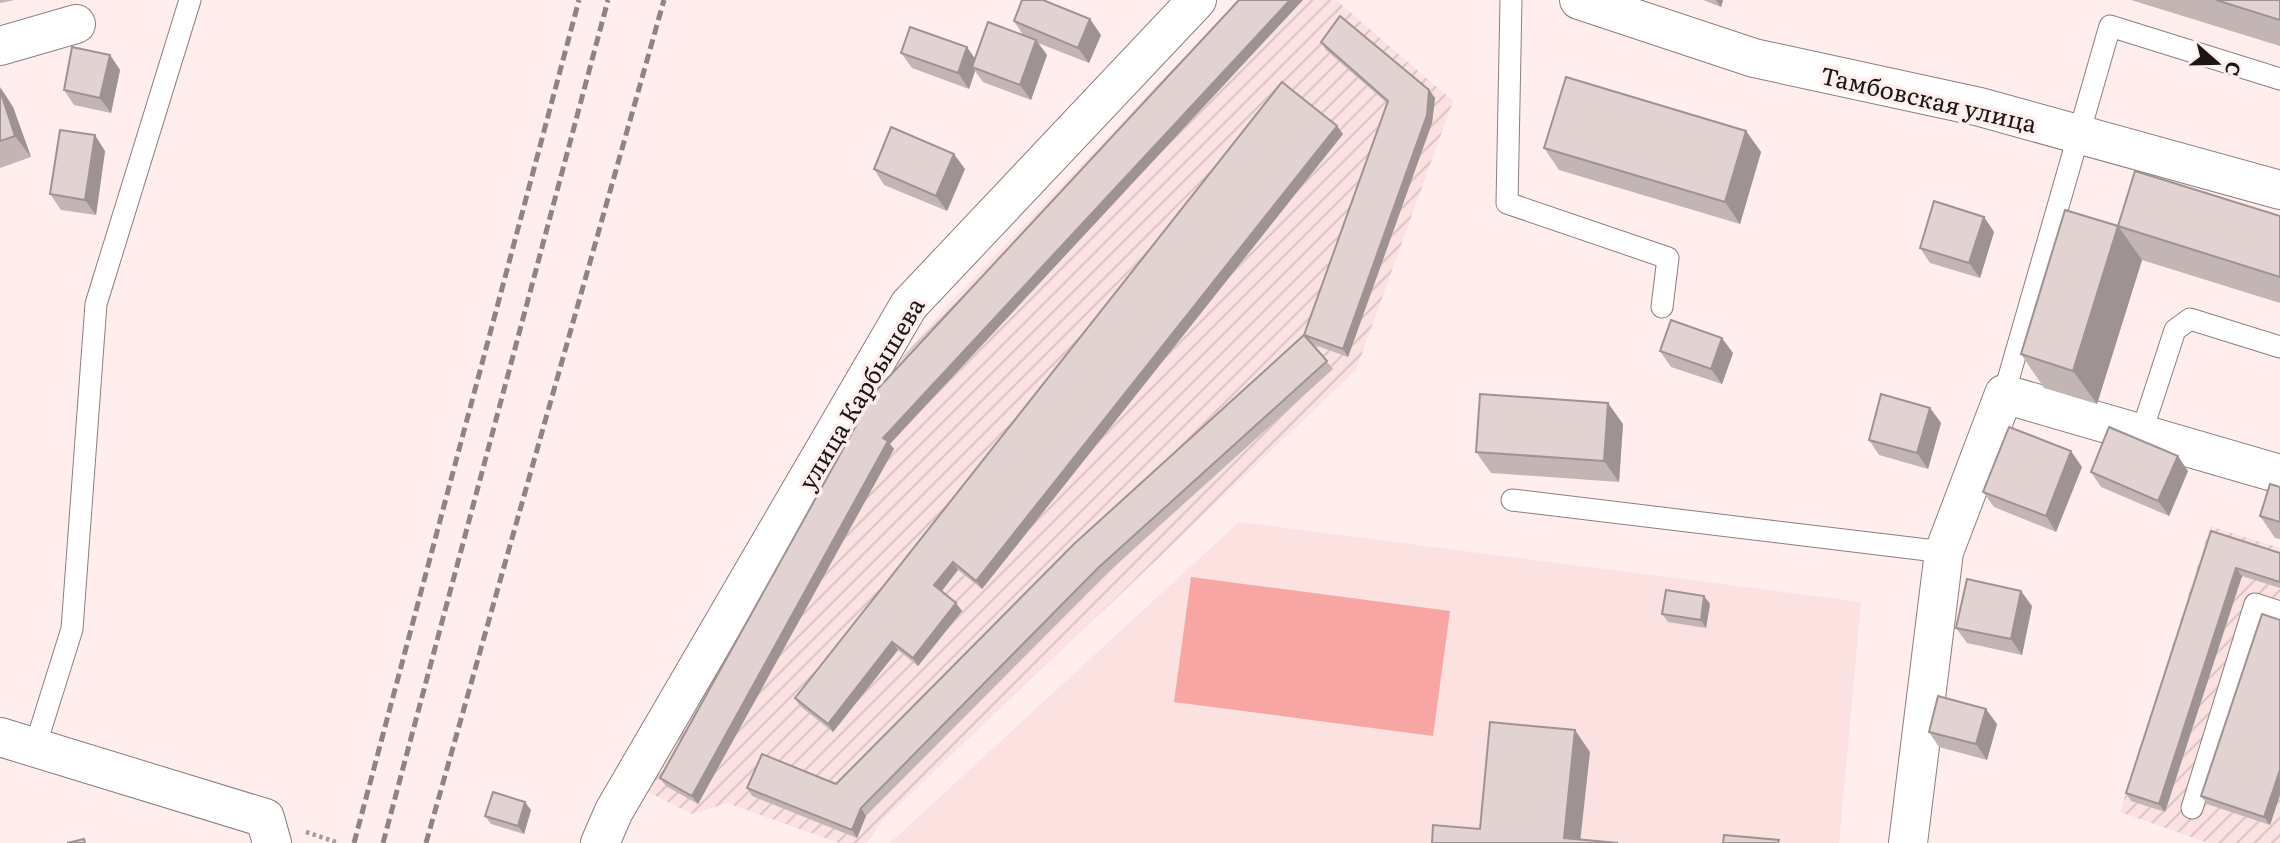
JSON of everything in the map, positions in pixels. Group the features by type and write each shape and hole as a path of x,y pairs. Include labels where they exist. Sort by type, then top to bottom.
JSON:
{"street":[{"name":"улица Карбышева","path":"600,843 614,811 909,305 1198,0"},
{"name":"Тамбовская улица","path":"1579,0 1754,58 1980,107 2280,190"},
{"path":"0,46 76,24"},
{"path":"1908,843 1944,552 2004,394 2280,474"},
{"path":"18,742 269,831"}],"lane":[{"path":"18,742 72,629 96,304 190,0"},
{"path":"1511,0 1507,203 1668,258 1662,307"},
{"path":"2004,394 2110,26 2280,79"},
{"path":"2141,434 2175,330 2190,319 2280,347"},
{"path":"1512,500 1944,552"},
{"path":"2192,808 2255,604 2280,612"}],"shaded area":[{"path":"1239,0 1336,0 1453,101 1356,370 882,821 867,843 839,843 727,803 692,814 646,791 866,400 943,310"},
{"path":"1239,522 1861,602 1839,843 890,843"},
{"path":"2210,526 2280,548 2280,843 2208,843 2120,812"},
{"path":"1191,577 1450,611 1433,736 1174,702"}],"building":[{"path":"1022,0 1043,0 1090,19 1078,48 1014,21"},
{"path":"1239,0 1290,0 883,438 888,441 692,796 660,778 857,424 859,409"},
{"path":"2216,0 2280,0 2280,20"},
{"path":"1340,16 1429,90 1427,115 1343,349 1304,335 1388,101 1321,42"},
{"path":"988,22 1036,40 1020,85 972,67"},
{"path":"910,27 967,47 958,73 901,53"},
{"path":"72,47 110,55 100,98 64,90"},
{"path":"1566,77 1746,131 1725,202 1544,148"},
{"path":"1282,82 1337,126 976,581 953,562 934,585 956,603 913,658 892,642 828,724 795,698"},
{"path":"0,90 15,136 0,141"},
{"path":"891,127 954,154 936,196 874,169"},
{"path":"60,130 95,135 85,200 50,194"},
{"path":"2135,171 2280,216 2280,277 2118,226"},
{"path":"1934,201 1984,217 1969,263 1920,248"},
{"path":"2065,210 2118,226 2073,371 2021,354"},
{"path":"1671,320 1722,338 1711,369 1660,351"},
{"path":"1304,335 1327,361 1098,568 861,808 852,830 747,788 762,754 836,784 1074,544"},
{"path":"1480,394 1608,403 1604,461 1476,452"},
{"path":"1881,394 1930,408 1917,453 1869,440"},
{"path":"2009,427 2071,451 2046,516 1983,492"},
{"path":"2109,427 2178,456 2158,501 2091,472"},
{"path":"2270,484 2280,487 2280,522 2260,516"},
{"path":"2211,531 2280,553 2280,582 2236,568 2159,804 2126,793"},
{"path":"1967,579 2021,591 2011,639 1956,628"},
{"path":"1666,590 1704,596 1701,620 1662,614"},
{"path":"2262,614 2280,620 2280,770 2264,817 2201,796"},
{"path":"1938,696 1986,709 1976,744 1929,732"},
{"path":"1490,722 1575,730 1564,838 1618,843 1432,843 1433,825 1480,829"},
{"path":"493,792 525,802 518,826 485,816"},
{"path":"1724,835 1779,840 1778,843 1723,843"},
{"path":"84,839 85,843 67,843"}],"railway":[{"path":"354,843 579,0"},
{"path":"383,843 608,0"},
{"path":"426,843 664,0"}]}
